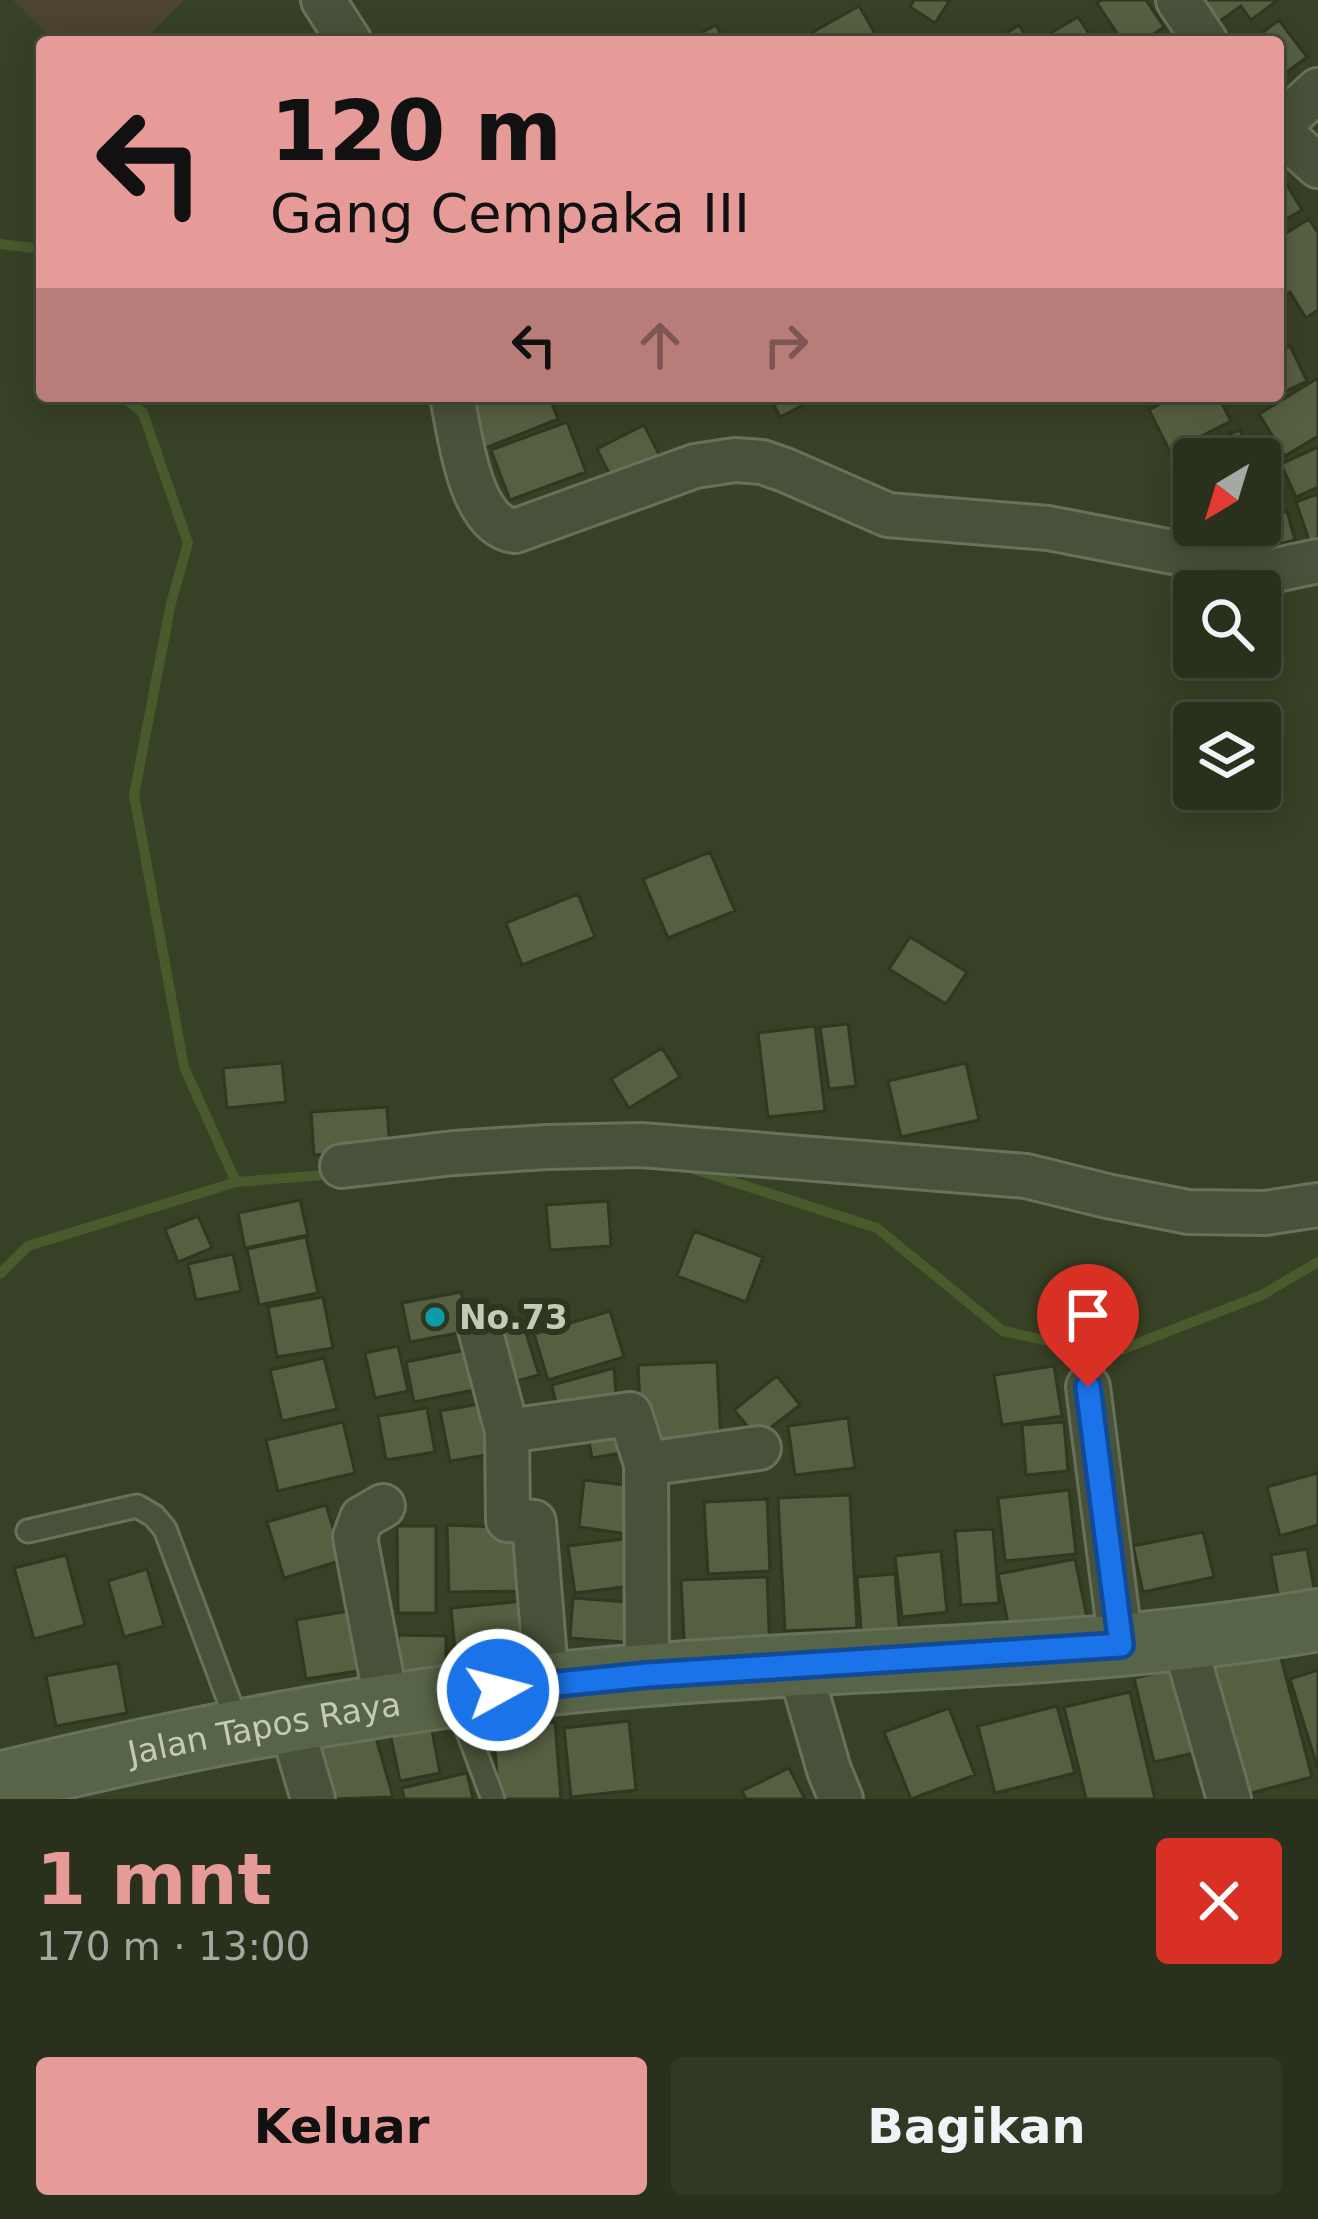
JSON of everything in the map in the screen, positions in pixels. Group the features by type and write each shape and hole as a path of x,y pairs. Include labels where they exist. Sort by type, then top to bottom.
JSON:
{"main road":[{"name":"Jalan Tapos Raya","path":"0,1783 265,1726 454,1696 647,1675 1121,1645 1318,1620"}],"street":[{"path":"323,0 346,36"},
{"path":"1178,0 1202,36"},
{"path":"1284,123 1318,90"},
{"path":"1284,135 1318,166"},
{"path":"453,402 471,482 486,513 506,530 515,531 695,466 735,460 785,470 888,515 1048,528 1271,572 1318,561"},
{"path":"342,1166 490,1150 641,1145 1026,1175 1188,1212 1265,1214 1318,1205"},
{"path":"480,1329 507,1431 508,1520 534,1522 547,1685"},
{"path":"1088,1387 1121,1645"},
{"path":"507,1431 630,1414 646,1464 647,1675"},
{"path":"646,1464 759,1448"},
{"path":"383,1506 362,1518 355,1537 387,1705"},
{"path":"1183,1638 1229,1799"},
{"path":"799,1666 841,1799"},
{"path":"265,1726 313,1799"}],"lane":[{"path":"28,1531 137,1506 154,1516 165,1529 265,1726"},
{"path":"454,1696 493,1799"}],"shaded area":[{"path":"13,0 184,0 148,36 50,36"}],"building":[{"path":"914,0 950,0 935,23 910,7"},
{"path":"1146,0 1164,27 1151,36 1119,36 1097,3"},
{"path":"1189,0 1278,0 1251,20 1241,6 1210,28"},
{"path":"859,6 876,35 815,36 813,32"},
{"path":"1078,17 1091,36 1045,36"},
{"path":"1279,20 1307,57 1284,74 1284,36 1258,36"},
{"path":"716,25 722,36 695,36"},
{"path":"1019,25 1025,36 1002,36"},
{"path":"1284,187 1302,210 1284,220"},
{"path":"1309,219 1318,233 1318,310 1306,318 1290,292 1284,296 1284,234"},
{"path":"1290,346 1307,381 1284,392 1284,349"},
{"path":"1318,378 1318,436 1285,456 1281,438 1274,438 1259,414"},
{"path":"464,402 551,402 558,419 483,449"},
{"path":"772,402 809,402 780,417"},
{"path":"1164,402 1221,402 1231,421 1198,438 1173,438 1170,452 1149,410"},
{"path":"567,422 586,472 510,500 491,450"},
{"path":"644,425 664,464 616,487 597,449"},
{"path":"1240,430 1243,438 1220,438"},
{"path":"1318,447 1318,487 1296,497 1281,464"},
{"path":"1318,494 1318,550 1313,552 1296,502"},
{"path":"1287,511 1295,540 1281,544 1281,513"},
{"path":"1237,546 1273,546 1240,555"},
{"path":"710,852 735,911 668,938 643,879"},
{"path":"578,894 595,937 522,965 506,923"},
{"path":"910,937 967,972 946,1004 889,969"},
{"path":"848,1024 856,1086 829,1089 820,1027"},
{"path":"815,1026 825,1111 768,1117 758,1033"},
{"path":"662,1048 680,1077 629,1108 611,1079"},
{"path":"282,1063 286,1102 227,1108 223,1068"},
{"path":"966,1063 979,1120 901,1137 888,1081"},
{"path":"387,1107 390,1150 314,1155 311,1112"},
{"path":"300,1200 308,1235 245,1248 238,1213"},
{"path":"608,1201 611,1246 550,1250 546,1205"},
{"path":"198,1216 212,1248 178,1262 165,1229"},
{"path":"694,1231 763,1257 746,1302 677,1276"},
{"path":"306,1237 318,1293 259,1305 247,1249"},
{"path":"233,1254 241,1291 196,1300 188,1264"},
{"name":"No.73","path":"461,1292 469,1331 410,1342 402,1303"},
{"path":"323,1297 333,1348 277,1357 268,1307"},
{"path":"610,1311 624,1357 548,1380 534,1334"},
{"path":"523,1323 539,1375 498,1386 483,1334"},
{"path":"398,1346 408,1391 375,1398 365,1353"},
{"path":"476,1348 484,1388 414,1402 406,1362"},
{"path":"324,1358 337,1409 282,1421 270,1370"},
{"path":"717,1362 721,1444 642,1447 638,1365"},
{"path":"1054,1366 1062,1416 1002,1425 994,1375"},
{"path":"614,1368 617,1406 559,1418 552,1385"},
{"path":"777,1376 800,1405 757,1438 734,1410"},
{"path":"496,1401 505,1452 450,1461 440,1411"},
{"path":"427,1408 435,1452 386,1460 378,1416"},
{"path":"848,1418 855,1468 795,1475 788,1426"},
{"path":"621,1419 627,1452 592,1458 586,1428"},
{"path":"343,1422 355,1473 278,1491 266,1440"},
{"path":"1064,1422 1068,1471 1026,1475 1022,1425"},
{"path":"1318,1473 1318,1525 1280,1536 1267,1487"},
{"path":"584,1480 634,1486 628,1534 579,1527"},
{"path":"1069,1490 1076,1554 1005,1561 998,1498"},
{"path":"850,1495 857,1628 785,1631 778,1498"},
{"path":"767,1499 770,1571 708,1574 704,1502"},
{"path":"326,1505 343,1560 284,1578 267,1522"},
{"path":"447,1525 525,1528 522,1591 449,1592"},
{"path":"397,1526 436,1526 436,1613 398,1613"},
{"path":"993,1529 999,1603 961,1605 955,1531"},
{"path":"1203,1532 1214,1577 1143,1592 1133,1546"},
{"path":"632,1538 639,1585 575,1593 568,1546"},
{"path":"1307,1549 1316,1599 1280,1605 1271,1555"},
{"path":"941,1551 947,1612 902,1617 895,1556"},
{"path":"66,1555 85,1625 34,1639 14,1568"},
{"path":"1075,1559 1089,1628 1012,1643 998,1574"},
{"path":"147,1569 164,1626 124,1637 108,1581"},
{"path":"895,1574 900,1639 862,1642 857,1577"},
{"path":"767,1577 770,1655 685,1658 681,1580"},
{"path":"573,1598 641,1603 638,1643 570,1638"},
{"path":"535,1600 541,1665 457,1672 451,1608"},
{"path":"354,1610 364,1670 306,1679 296,1620"},
{"path":"398,1635 446,1636 446,1680 398,1679"},
{"path":"1279,1650 1312,1777 1243,1795 1209,1668"},
{"path":"118,1663 127,1713 56,1726 46,1676"},
{"path":"1174,1669 1194,1753 1154,1762 1134,1678"},
{"path":"1318,1670 1318,1769 1290,1679"},
{"path":"1130,1692 1155,1799 1086,1799 1064,1707"},
{"path":"1057,1706 1075,1773 995,1793 978,1726"},
{"path":"949,1708 975,1775 911,1799 884,1732"},
{"path":"430,1720 440,1773 400,1781 389,1728"},
{"path":"629,1721 636,1790 571,1797 564,1728"},
{"path":"555,1722 561,1799 499,1799 493,1726"},
{"path":"374,1731 393,1797 333,1799 318,1746"},
{"path":"789,1768 805,1799 746,1799 742,1791"},
{"path":"467,1773 473,1799 404,1799 402,1788"}],"waterway":[{"path":"0,244 36,248"},
{"path":"129,402 143,413 188,543 171,603 134,795 184,1067 236,1182"},
{"path":"687,1167 877,1228 1003,1331 1110,1354 1262,1295 1318,1262"},
{"path":"0,1274 28,1246 236,1182 336,1174"}],"place":[{"name":"No.73","path":"435,1317"}],"route":[{"path":"498,1690 647,1675 1121,1645 1088,1387"}]}
